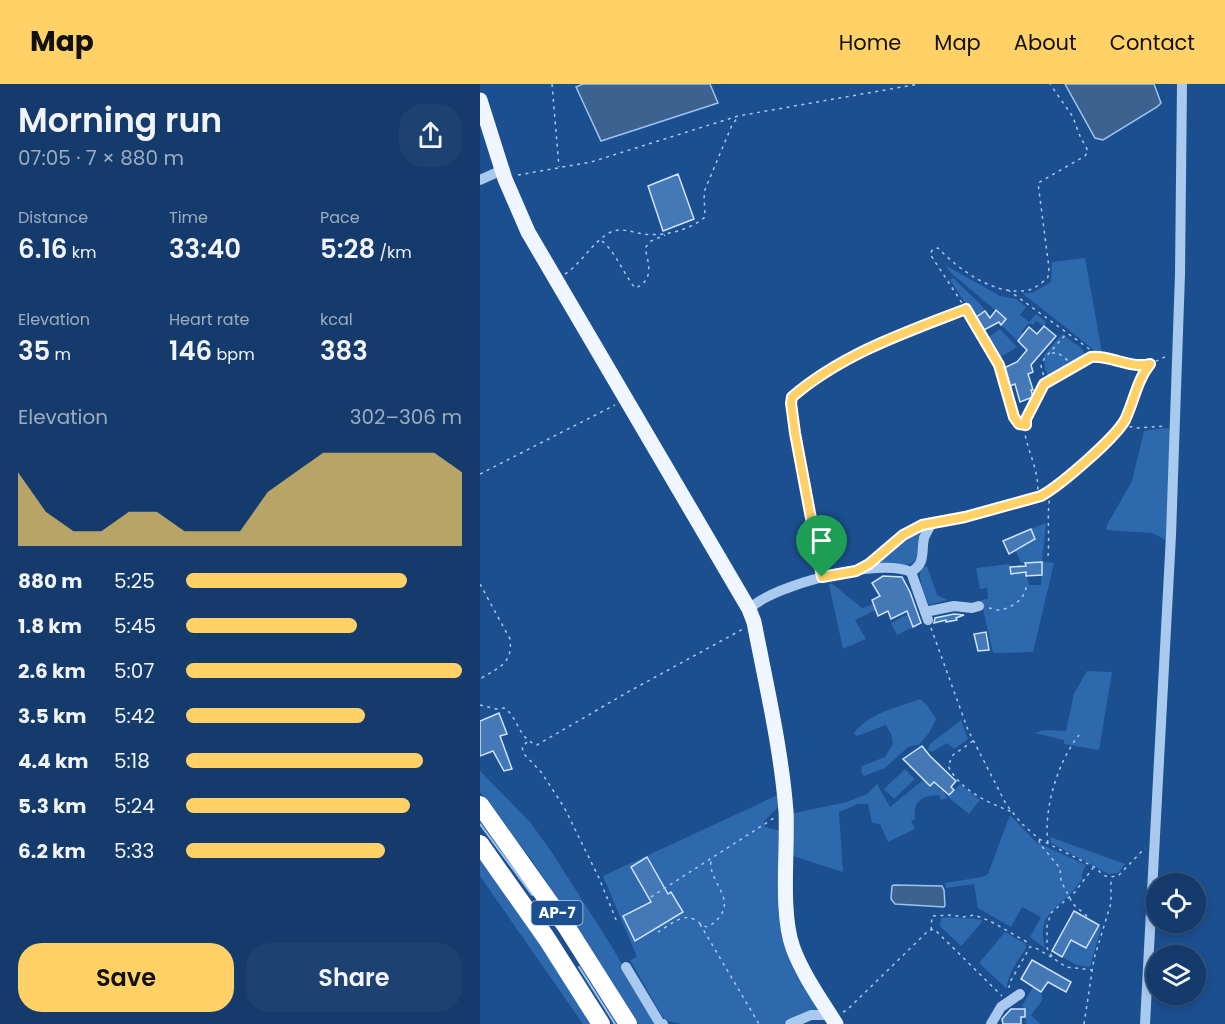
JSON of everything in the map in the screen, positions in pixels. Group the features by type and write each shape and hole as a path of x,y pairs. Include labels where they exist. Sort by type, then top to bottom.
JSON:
{"highway":[{"name":"AP-7","path":"480,805 566,926 628,1024"},
{"name":"AP-7","path":"480,844 547,939 601,1024"}],"main road":[{"path":"480,100 504,174 528,232 752,615 780,766 786,812 787,920 793,948 806,975 833,1019"}],"street":[{"path":"1145,1024 1171,535 1178,351 1182,84"},
{"path":"480,180 504,174"},
{"path":"910,572 921,564 925,536 931,525"},
{"path":"752,615 756,602 822,577 896,567 910,572 927,616 954,606 972,608 979,606"},
{"path":"626,967 659,1022 663,1024"},
{"path":"991,1024 1001,1007 1020,994"},
{"path":"790,1024 811,1015 833,1019"}],"path":[{"path":"552,84 559,168"},
{"path":"504,174 591,162 738,116 919,84"},
{"path":"1007,290 1029,290 1048,277 1050,268 1038,183 1085,156 1088,151 1072,117 1050,84"},
{"path":"601,240 615,255 626,277 635,288 643,285 648,278 645,248 651,241 698,223 705,217 704,192 732,125 738,116"},
{"path":"556,279 568,272 611,232 620,230 656,235 669,233"},
{"path":"1026,425 1019,424 1014,417 999,365 930,254 933,249 938,248 946,257 970,274 1007,290 1100,357"},
{"path":"822,577 795,433 792,397 842,363 872,347 966,309"},
{"path":"1050,379 1044,377 1041,366 1044,359 1067,333"},
{"path":"1037,497 1039,488 1025,432 1026,419 1044,384 1091,357 1136,365 1150,364 1178,351"},
{"path":"1051,353 1058,353 1075,366"},
{"path":"856,571 869,564 914,528 1037,497 1051,490 1098,450 1121,425 1145,370 1150,364"},
{"path":"480,474 626,399"},
{"path":"1121,425 1137,428 1175,425"},
{"path":"1048,555 1051,490"},
{"path":"480,584 510,639 511,649 510,658 480,679"},
{"path":"979,606 999,610 1011,605 1027,592 1026,585"},
{"path":"480,705 496,709 505,708 512,713 521,734 528,741 537,745 546,742 558,732 752,615"},
{"path":"927,616 968,730 1006,804 1021,823 1040,839 1094,867 1105,876 1119,875 1142,850 1149,846 1154,847"},
{"path":"1048,844 1046,831 1049,808 1063,759 1079,735"},
{"path":"528,741 522,747 524,754 541,772 564,807 599,878 617,922"},
{"path":"974,741 953,754 948,766 952,774 977,796 1013,813"},
{"path":"651,897 712,856 786,812"},
{"path":"1040,839 1040,844 1060,868 1061,880 1072,904 1088,917"},
{"path":"699,924 708,927 715,922 722,914 724,905 721,889 710,867 712,856"},
{"path":"1053,958 1047,948 1047,926 1051,913 1069,897 1094,867"},
{"path":"1084,1024 1099,940 1112,903 1111,877"},
{"path":"833,1019 847,1010 931,930 932,916 974,915 990,921 1027,942 1030,947 1053,958 1066,968 1093,970"},
{"path":"658,932 683,918 695,919 759,1024"},
{"path":"931,930 934,929 999,994 1009,1000 1010,982 1030,947"}],"shaded area":[{"path":"583,84 710,84 718,103 601,141 576,87"},
{"path":"1065,84 1154,84 1161,103 1103,140 1095,138"},
{"path":"1085,258 1102,353 1094,350 1022,293 1032,293 1051,282 1052,262"},
{"path":"945,265 1000,296 1016,299 1026,307 1020,315 1029,322 1036,314 1046,322 1044,326 1036,321 1033,325 1029,323 1022,331 1024,334 1018,341 1001,325 1006,319 951,273"},
{"path":"953,278 985,311 975,318 950,280"},
{"path":"1000,329 1017,347 999,358 987,338"},
{"path":"1062,334 1081,348 1086,355 1059,373 1048,376 1044,355"},
{"path":"1171,429 1166,540 1152,533 1106,530 1132,481 1144,431"},
{"path":"1046,523 1042,561 1054,563 1033,652 993,653 981,600 988,599 987,588 980,589 976,568 1009,564 1010,567 1026,572 1029,585 1041,585 1042,562 1021,563 1016,551 1035,539 1031,529"},
{"path":"921,531 918,553 913,563 908,565 878,564 878,561 909,537"},
{"path":"927,566 937,595 947,600 929,605 922,589 920,576 921,568"},
{"path":"831,583 862,608 874,604 876,610 855,620 866,639 843,649 829,585"},
{"path":"908,614 913,627 897,635 891,623"},
{"path":"1087,671 1112,672 1099,750 1064,744 1064,740 1035,733 1045,730 1066,731 1074,694"},
{"path":"920,699 936,719 929,733 919,745 908,747 885,768 864,776 861,772 862,766 885,757 893,744 891,734 886,725 857,736 854,733 876,715"},
{"path":"961,720 968,739 954,749 947,743 932,752 928,750 930,744"},
{"path":"905,769 915,779 894,799 884,789"},
{"path":"480,771 530,822 551,851 612,947 656,1024 638,1024 585,939 530,858 480,792"},
{"path":"923,780 930,786 934,782 940,790 943,790 947,798 941,800 939,795 928,796 920,800 917,803 915,819 911,821 915,829 888,842 880,824 872,823 868,804 858,804 839,812 843,872 793,856 790,814 847,802 867,794 877,784 890,807"},
{"path":"960,784 980,800 969,814 948,797"},
{"path":"780,794 781,804 764,821 765,827 781,831 783,922 825,1013 798,1017 782,1024 682,1024 668,1021 662,1016 630,960 637,957 603,876"},
{"path":"1010,815 1036,842 1086,865 1081,876 1083,878 1045,920 1043,939 1045,948 1030,937 1041,917 1022,907 1011,927 978,908 974,884 946,888 945,883 988,874"},
{"path":"1050,837 1125,864 1118,873 1109,874 1051,843"},
{"path":"480,857 527,922 592,1024 583,1024 480,876"},
{"path":"894,885 942,886 945,905 944,907 895,904 891,899"},
{"path":"941,918 983,921 961,946 940,926"},
{"path":"1099,925 1101,928 1090,967 1077,965 1062,957 1071,940 1086,948"},
{"path":"1005,932 1026,944 1026,948 1011,973 1007,989 979,963"},
{"path":"1033,987 1041,994 1042,1000 1031,1015 1040,1024 1026,1024 1025,1009 1022,1006"}],"building":[{"path":"678,174 694,219 663,231 648,186"},
{"path":"996,310 1006,319 1001,325 999,322 980,332 982,329 975,318 985,311 990,318"},
{"path":"1044,326 1056,336 1031,365 1033,372 1028,374 1033,397 1020,402 1015,384 1010,386 1004,368 1017,362 1027,350 1018,341 1029,327 1037,334"},
{"path":"1031,529 1035,539 1009,554 1003,541"},
{"path":"1042,562 1042,575 1026,576 1026,572 1011,574 1010,567"},
{"path":"883,576 902,577 921,623 913,627 907,611 891,619 888,611 878,616 872,600 880,596 872,583"},
{"path":"954,614 964,615 956,618 957,620 934,623 935,618"},
{"path":"986,632 989,650 978,651 974,634"},
{"path":"499,713 507,734 500,736 512,769 504,771 493,751 480,756 480,721"},
{"path":"922,746 956,781 951,787 954,790 949,795 934,782 930,786 903,759"},
{"path":"647,857 668,894 671,892 683,912 635,941 623,916 651,902 631,867"},
{"path":"1074,911 1099,925 1086,948 1071,940 1062,957 1052,951"},
{"path":"1032,960 1071,982 1066,992 1048,982 1041,992 1021,979"},
{"path":"1011,1009 1025,1009 1025,1017 1021,1017 1021,1024 1003,1024 1002,1019"}],"waterway":[{"path":"480,824 532,895"},
{"path":"579,967 615,1024"}],"route":[{"path":"966,309 999,365 1014,417 1019,424 1026,425 1026,419 1044,384 1091,357 1143,366 1150,364 1137,386 1125,419 1118,429 1098,450 1051,490 1041,496 1002,507 914,528 869,564 856,571 822,577 791,403 792,397 800,390 872,347 966,309"}]}
